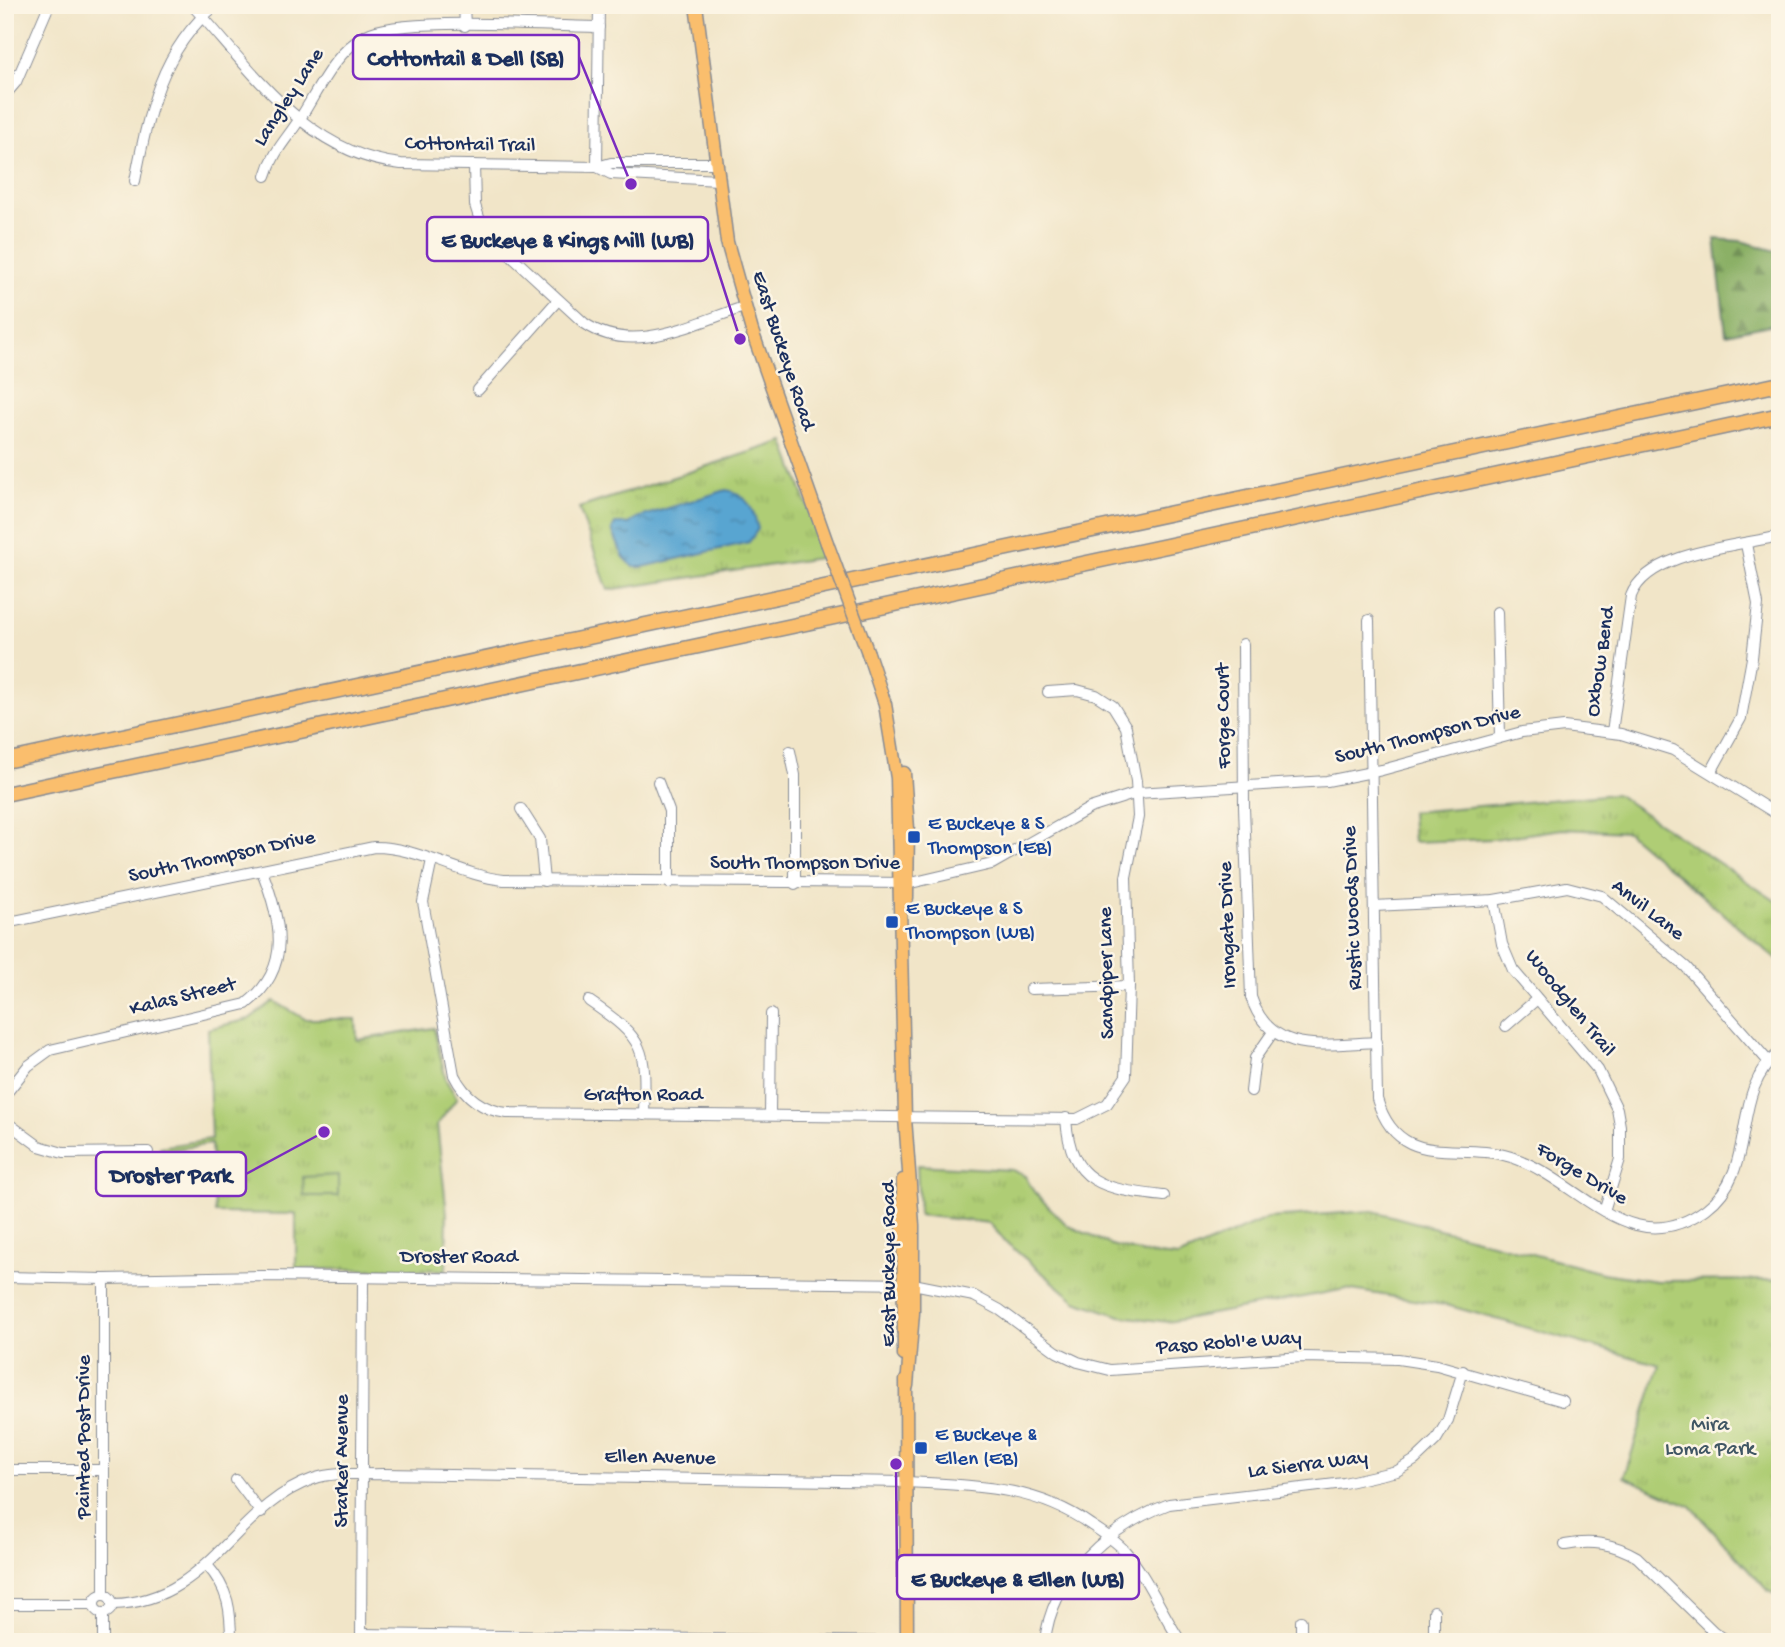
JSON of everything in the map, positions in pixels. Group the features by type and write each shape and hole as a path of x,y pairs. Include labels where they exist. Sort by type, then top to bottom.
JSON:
{"highway":[{"path":"5,761 1780,384"},
{"path":"5,794 1780,415"}],"main road":[{"name":"East Buckeye Road","path":"696,5 727,242 744,307 827,543 883,696 894,717 904,769 907,1642"}],"street":[{"path":"5,95 16,82 49,5"},
{"name":"Cottontail Trail","path":"192,5 299,120 341,149 386,162 597,167 618,163 715,163"},
{"path":"135,181 144,131 160,78 180,42 202,16 216,5"},
{"path":"464,5 465,26"},
{"path":"597,167 599,5"},
{"name":"Langley Lane","path":"266,176 275,150 299,120 341,55 368,34 411,25 599,27"},
{"path":"474,165 475,205 483,230 592,328 628,340 645,338 744,307"},
{"name":"Cottontail Trail","path":"597,167 611,174 718,180"},
{"path":"478,390 558,300"},
{"name":"Oxbow Bend","path":"1612,732 1634,589 1659,565 1780,536"},
{"path":"1711,772 1741,718 1752,658 1758,604 1746,544"},
{"path":"1497,612 1500,737"},
{"name":"Rustic Woods Drive","path":"1369,620 1377,1042"},
{"name":"Forge Court","path":"1243,644 1244,787"},
{"name":"Sandpiper Lane","path":"1048,692 1077,690 1096,695 1112,706 1126,727 1137,793 1138,817 1126,877 1128,1055 1121,1087 1099,1110 1077,1119 1066,1118"},
{"name":"South Thompson Drive","path":"5,923 374,847 396,849 484,878 668,883 904,883 992,864 1090,808 1137,793 1327,781 1370,773 1500,737 1564,727 1612,732 1673,750 1780,816"},
{"path":"790,751 795,775 795,884"},
{"path":"658,782 669,811 668,883"},
{"name":"Irongate Drive","path":"1244,787 1251,996 1260,1020 1273,1032"},
{"path":"521,809 540,839 544,881"},
{"name":"Grafton Road","path":"432,860 423,902 454,1075 461,1089 482,1106 506,1113 1066,1118"},
{"name":"Kalas Street","path":"5,1095 28,1066 50,1050 246,1004 251,1000 272,977 279,959 279,938 262,870"},
{"name":"Anvil Lane","path":"1374,906 1494,900 1567,887 1602,896 1686,967 1768,1061"},
{"name":"Woodglen Trail","path":"1494,900 1506,957 1537,999 1598,1070 1617,1109 1620,1159 1604,1211"},
{"path":"1031,989 1129,986"},
{"path":"1506,1026 1537,999"},
{"path":"589,1001 623,1024 638,1043 645,1069 644,1115"},
{"path":"770,1115 771,1014"},
{"path":"1251,1091 1255,1058 1273,1032 1303,1044 1377,1042"},
{"name":"Forge Drive","path":"1377,1042 1377,1099 1381,1114 1401,1138 1428,1151 1483,1152 1511,1157 1627,1225 1660,1227 1678,1224 1706,1209 1723,1192 1734,1174 1752,1089 1768,1061 1780,1052"},
{"path":"1066,1118 1073,1158 1091,1178 1111,1188 1164,1196"},
{"path":"5,1121 39,1146 63,1153 148,1152"},
{"name":"Droster Road","path":"5,1277 104,1279 263,1276 907,1284"},
{"name":"Painted Post Drive","path":"104,1279 104,1595"},
{"name":"Starker Avenue","path":"361,1638 363,1279"},
{"name":"Paso Robl'e Way","path":"907,1284 974,1296 1000,1310 1057,1352 1078,1362 1110,1370 1356,1356 1398,1359 1463,1371 1563,1401"},
{"name":"La Sierra Way","path":"1045,1642 1048,1619 1062,1587 1109,1538 1149,1511 1169,1504 1345,1483 1397,1471 1415,1460 1436,1440 1448,1420 1463,1371"},
{"path":"5,1470 103,1470"},
{"name":"Ellen Avenue","path":"113,1604 146,1602 187,1582 282,1495 313,1479 362,1475 907,1482 997,1487 1034,1495 1076,1514 1124,1550 1146,1581 1181,1642"},
{"path":"236,1480 261,1513"},
{"path":"1565,1545 1593,1541 1623,1549 1637,1557 1706,1625 1730,1642"},
{"path":"207,1565 219,1579 229,1601 231,1642"},
{"path":"94,1604 98,1597 109,1597 113,1604 103,1613"},
{"path":"5,1604 94,1604 103,1613 103,1642"},
{"path":"1434,1611 1434,1642"},
{"path":"1301,1621 1301,1642"},
{"path":"361,1638 899,1642"}],"green space":[{"path":"1715,239 1741,241 1780,252 1780,323 1726,334"},
{"path":"784,441 826,557 608,590 579,508"},
{"path":"1616,794 1780,904 1780,962 1627,832 1562,829 1493,839 1413,842 1411,812"},
{"path":"274,1001 305,1019 356,1019 357,1040 434,1028 446,1080 457,1098 437,1125 447,1214 446,1270 296,1269 296,1214 215,1213 211,1144 162,1151 160,1147 211,1139 208,1029 249,1019"},
{"name":"Mira Loma Park","path":"917,1165 1012,1170 1025,1176 1034,1192 1067,1225 1111,1245 1147,1254 1178,1257 1268,1218 1373,1211 1602,1273 1657,1281 1780,1280 1780,1596 1767,1590 1691,1506 1624,1477 1660,1365 1450,1306 1346,1289 1168,1322 1120,1316 1076,1301 1008,1244 989,1223 919,1215"},
{"path":"338,1175 338,1196 304,1196 303,1177"}],"water":[{"path":"726,490 739,494 752,509 758,529 749,542 643,567 633,567 623,556 612,530 615,524 629,524 637,518"}],"place":[{"name":"Cottontail & Dell (SB)","path":"631,184"},
{"name":"E Buckeye & Kings Mill (WB)","path":"740,339"},
{"name":"E Buckeye & S Thompson (EB)","path":"914,837"},
{"name":"E Buckeye & S Thompson (WB)","path":"892,922"},
{"name":"Droster Park","path":"324,1132"},
{"name":"E Buckeye & Ellen (EB)","path":"921,1448"},
{"name":"E Buckeye & Ellen (WB)","path":"896,1464"}]}
